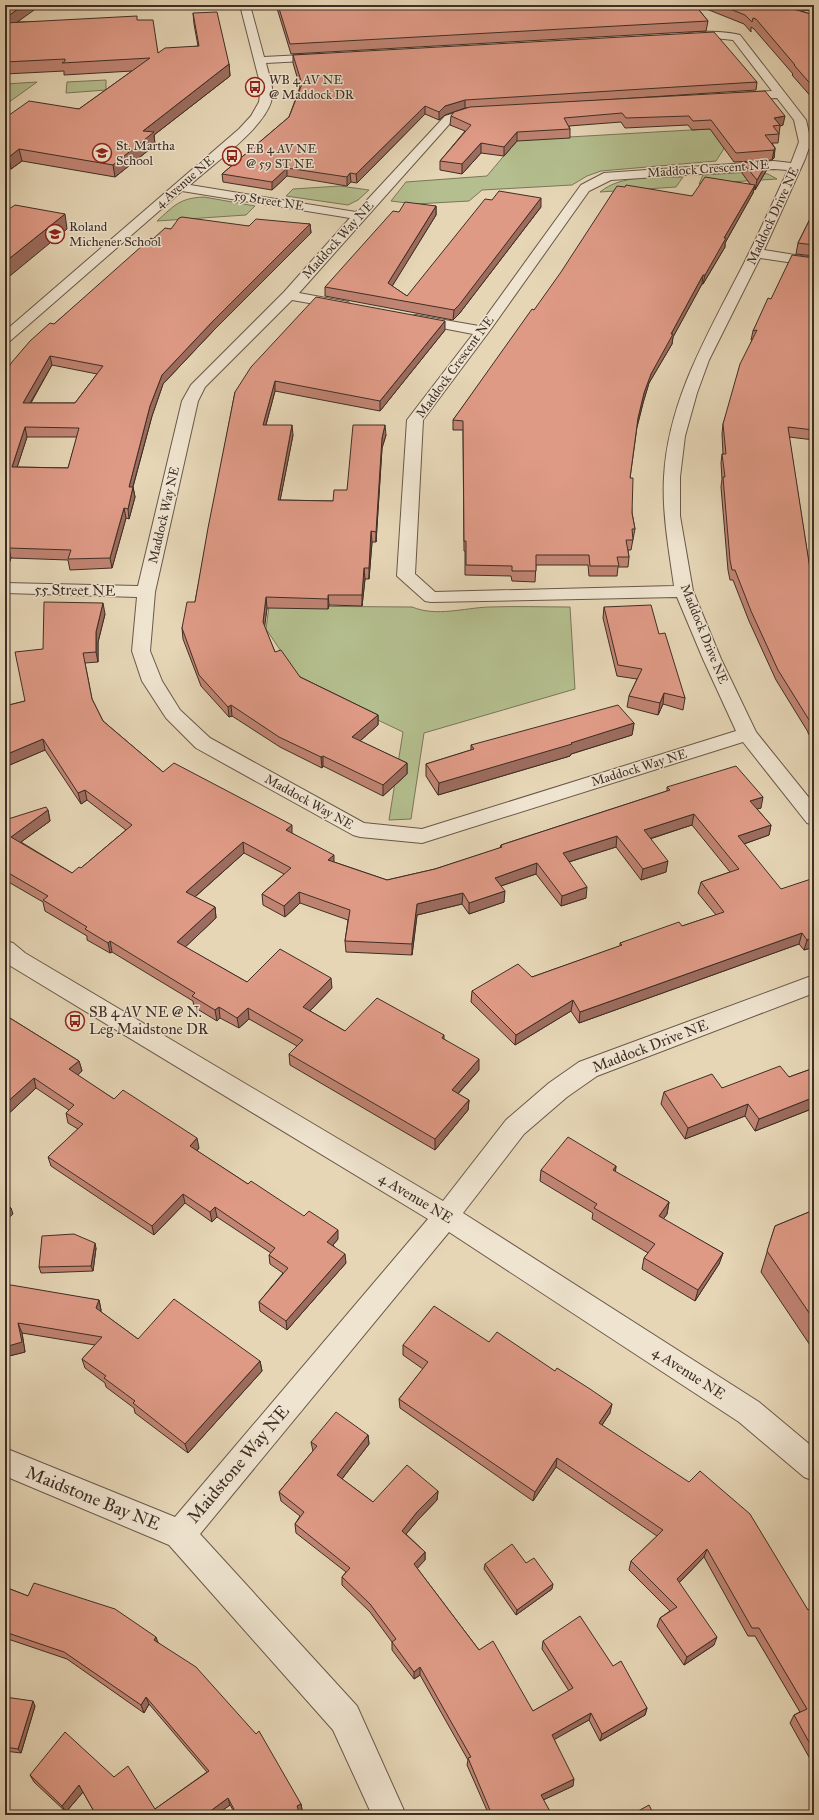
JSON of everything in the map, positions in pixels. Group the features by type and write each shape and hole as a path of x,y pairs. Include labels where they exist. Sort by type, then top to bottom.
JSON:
{"street":[{"name":"4 Avenue NE","path":"5,338 243,132 256,118 265,102 268,87 245,5"},
{"name":"Maddock Drive NE","path":"675,37 715,35 736,37 800,120 805,142 756,253 702,360 689,393 677,436 672,478 672,516 684,591 712,659 747,734 814,818"},
{"path":"260,60 337,57"},
{"path":"721,97 780,94"},
{"name":"Maddock Way NE","path":"491,111 469,112 449,118 289,295 199,385 190,401 146,592 141,651 152,681 173,714 202,743 360,830 422,836 747,734"},
{"name":"Maddock Crescent NE","path":"684,591 431,597 406,576 415,420 482,331 585,188 608,176 616,175 774,165 795,167"},
{"name":"59 Street NE","path":"180,187 359,216"},
{"path":"756,253 814,262"},
{"path":"289,295 354,307"},
{"path":"400,316 482,331"},
{"name":"55 Street NE","path":"5,588 146,592"},
{"name":"4 Avenue NE","path":"9,959 446,1216 749,1412 814,1467"},
{"name":"Maddock Drive NE","path":"446,1216 515,1127 558,1090 588,1069 814,984"},
{"name":"Maidstone Way NE","path":"389,1815 345,1718 180,1534 446,1216"},
{"name":"Maidstone Bay NE","path":"6,1462 180,1534"}],"green space":[{"path":"106,80 106,90 66,93 67,82"},
{"path":"37,82 5,105 5,84"},
{"path":"725,128 732,136 716,161 601,171 587,176 572,185 482,190 469,201 415,204 391,201 406,182 487,176 517,140"},
{"path":"751,172 768,174 777,179 699,184 703,175"},
{"path":"683,177 676,187 600,192 618,182 640,178"},
{"path":"340,186 369,190 358,200 348,205 286,196 293,189"},
{"path":"204,197 255,206 246,215 157,221 173,207 183,201"},
{"path":"269,606 412,607 421,610 440,612 489,607 570,607 575,689 424,733 411,819 389,820 403,732 304,685 266,629"}],"building":[{"path":"5,5 24,5 5,18"},
{"path":"278,5 695,5 708,21 290,44"},
{"path":"720,5 779,5 814,15 814,88 756,19 753,18 752,22 745,15"},
{"path":"217,12 229,64 143,131 154,132 113,165 19,149 9,157 5,156 5,118 29,101 79,109 150,58 62,63 65,59 5,62 5,23 137,16 137,20 153,20 158,53 165,48 199,46 193,13"},
{"path":"714,32 757,82 465,100 445,106 439,112 425,106 356,174 350,173 347,177 287,168 272,182 222,174 289,117 302,84 293,55"},
{"path":"765,91 785,116 774,118 780,125 773,126 779,134 765,135 775,148 774,150 736,153 711,120 693,121 689,116 626,118 622,113 564,118 570,129 517,132 504,147 481,143 462,164 440,161 471,125 451,116 454,112 470,107"},
{"path":"768,161 757,180 743,163"},
{"path":"705,177 755,185 671,334 673,334 651,374 644,393 638,418 630,478 633,478 632,513 635,529 632,529 633,540 626,540 629,557 617,557 619,566 590,566 589,555 536,555 536,571 512,571 512,566 466,565 466,541 464,541 463,421 453,420 532,309 534,310 561,272 617,186 625,187 626,185 692,196"},
{"path":"499,191 541,198 454,310 325,287 393,211 399,212 405,202 436,206 388,283 407,296 485,199 492,200"},
{"path":"15,205 65,214 5,262 5,208 9,209"},
{"path":"814,211 814,245 798,243"},
{"path":"182,217 249,226 256,219 310,224 213,321 162,375 150,406 129,487 133,487 128,509 124,508 110,558 68,559 71,550 9,548 5,556 5,373 12,362 30,341 50,323 54,324 151,238 153,239 165,228 171,229 179,218","holes":["50,356 103,366 75,403 23,403","25,427 79,428 68,468 12,467"]},
{"path":"792,255 814,258 814,262 810,270 814,270 814,430 788,427 814,595 814,729 778,670 751,611 735,570 732,570 723,477 725,477 722,454 726,454 723,424 740,364 757,330 753,331 768,298 771,299"},
{"path":"316,297 445,321 380,401 275,381 263,425 292,425 278,500 333,501 334,490 347,490 353,425 385,425 382,438 376,532 371,531 369,568 364,568 362,595 328,595 328,599 266,597 263,622 275,652 281,650 300,677 378,715 352,737 407,763 383,785 279,737 231,705 228,707 199,675 182,628 187,602 195,602 235,392 251,367"},
{"path":"44,602 103,603 96,632 96,652 83,653 92,699 103,721 163,772 174,763 292,825 286,830 334,855 328,860 387,880 435,869 502,847 501,845 670,790 667,787 736,766 763,797 750,801 771,825 738,836 781,889 814,878 814,937 807,940 802,933 580,1012 573,1000 516,1035 472,991 518,964 532,977 622,945 620,943 679,922 682,926 724,912 701,882 739,869 694,814 644,830 668,861 643,869 617,836 563,853 587,887 562,896 537,863 495,878 505,891 469,903 463,893 417,904 412,944 345,941 350,910 299,892 284,906 262,894 291,868 243,842 186,892 215,907 177,942 247,982 280,949 331,978 303,1007 345,1031 377,998 444,1035 442,1038 479,1059 452,1090 469,1100 435,1139 289,1054 303,1040 248,1008 237,1018 219,1007 215,1010 192,996 195,993 110,941 108,943 85,929 87,927 43,900 48,896 5,871 5,820 46,807 48,810 11,837 72,873 79,867 81,868 132,825 85,790 78,793 43,739 5,755 5,706 25,701 15,652 43,649"},
{"path":"651,605 659,634 665,633 685,698 664,693 660,703 629,696 642,669 618,665 604,607"},
{"path":"618,705 634,723 571,743 572,744 439,783 426,764 474,749 471,745"},
{"path":"5,1015 79,1061 69,1069 114,1099 123,1090 197,1138 190,1146 248,1184 251,1181 304,1216 309,1211 338,1230 327,1242 345,1254 286,1321 259,1302 288,1268 269,1255 275,1248 215,1207 210,1212 183,1194 152,1226 48,1157 83,1124 66,1113 74,1105 34,1078 5,1104"},
{"path":"780,1066 789,1077 814,1068 814,1101 812,1098 759,1119 748,1104 688,1128 664,1092 712,1074 722,1088"},
{"path":"568,1137 616,1166 613,1170 669,1202 659,1216 723,1253 698,1290 644,1258 655,1244 594,1208 597,1204 541,1170"},
{"path":"5,1203 11,1208 5,1214"},
{"path":"814,1210 814,1320 767,1251 775,1226"},
{"path":"74,1234 95,1243 91,1266 39,1267 42,1236"},
{"path":"11,1285 99,1300 96,1308 138,1339 174,1299 260,1361 185,1444 133,1403 135,1401 104,1378 106,1376 82,1359 102,1337 18,1323 22,1342 5,1347 5,1287"},
{"path":"434,1306 489,1342 497,1332 555,1371 557,1368 590,1389 612,1404 599,1423 689,1482 700,1471 750,1514 808,1610 814,1609 814,1751 794,1715 807,1709 759,1628 752,1628 707,1549 677,1579 717,1637 687,1657 660,1618 677,1607 631,1561 663,1530 557,1458 535,1492 399,1399 428,1362 403,1345"},
{"path":"336,1412 368,1435 337,1475 373,1502 407,1465 438,1491 417,1512 402,1531 425,1552 414,1564 479,1650 493,1641 533,1711 573,1688 543,1641 580,1616 613,1666 621,1661 647,1708 602,1734 591,1713 552,1735 574,1779 541,1795 552,1815 492,1815 468,1758 471,1757 420,1667 414,1672 392,1642 396,1639 370,1604 342,1577 350,1568 295,1524 304,1512 279,1492 317,1446 311,1442"},
{"path":"512,1544 526,1563 534,1558 553,1584 517,1610 485,1564"},
{"path":"34,1583 115,1609 156,1637 154,1640 196,1667 256,1734 259,1731 301,1804 297,1806 300,1815 237,1815 228,1798 205,1815 96,1815 79,1785 62,1806 30,1775 65,1732 114,1777 128,1766 155,1809 209,1771 146,1697 141,1705 64,1652 5,1632 5,1587 28,1596"},
{"path":"5,1697 33,1701 18,1749 5,1747"},
{"path":"649,1805 654,1815 631,1815"}],"place":[{"name":"WB 4 AV NE @ Maddock DR","path":"255,87"},
{"name":"St. Martha School","path":"102,153"},
{"name":"EB 4 AV NE @ 59 ST NE","path":"232,156"},
{"name":"Roland Michener School","path":"55,234"},
{"name":"SB 4 AV NE @ N. Leg Maidstone DR","path":"75,1021"}]}
